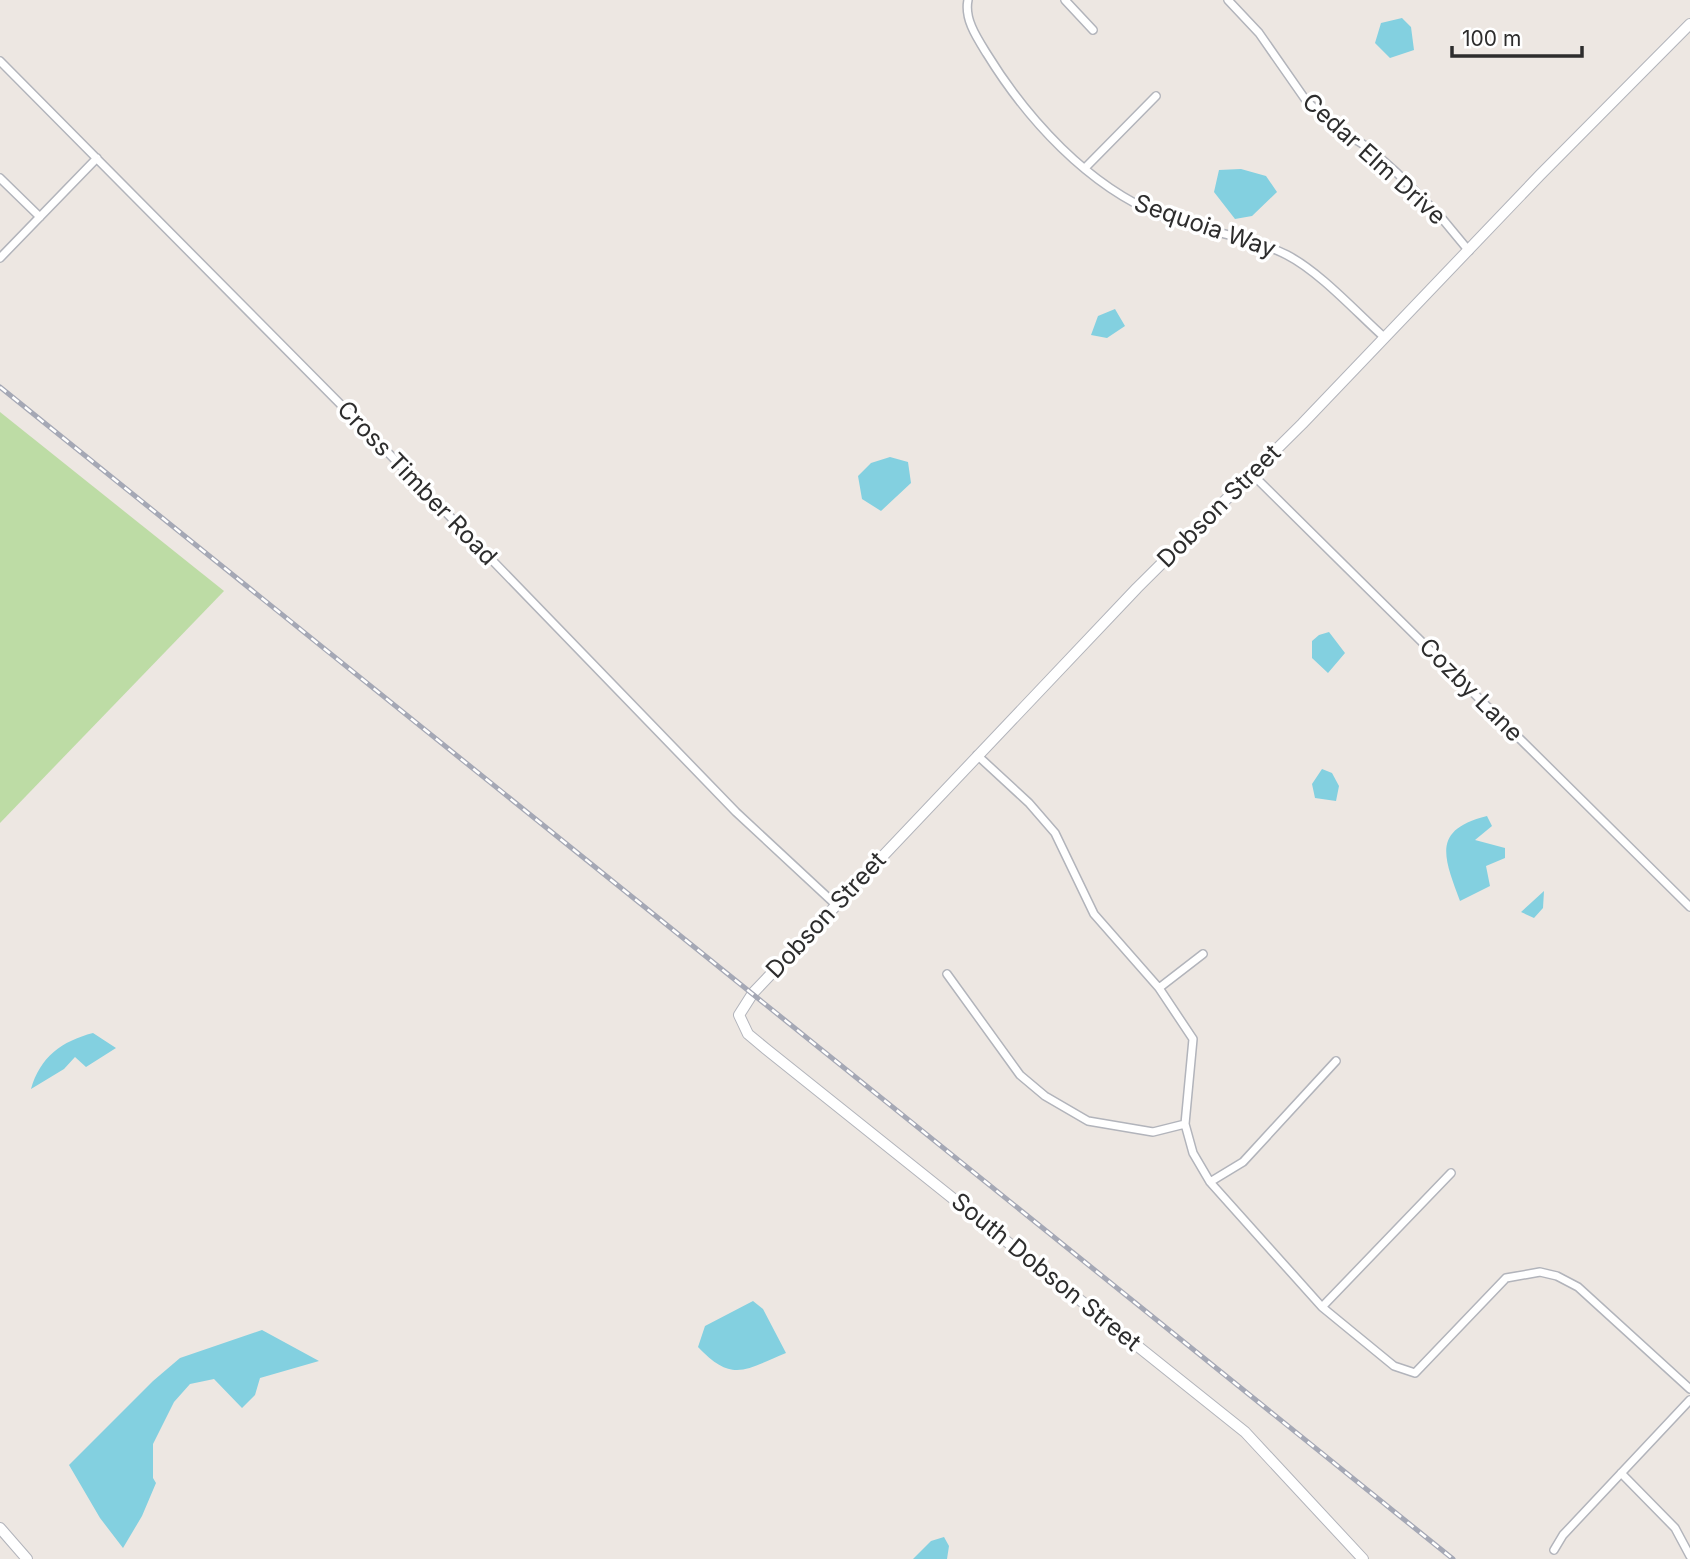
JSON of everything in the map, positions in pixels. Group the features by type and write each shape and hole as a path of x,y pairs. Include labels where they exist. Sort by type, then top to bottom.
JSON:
{"street":[{"path":"1065,0 1093,30"},
{"name":"Cedar Elm Drive","path":"1228,0 1259,33 1305,99 1329,123 1369,148 1396,172 1440,216 1469,251"},
{"name":"Sequoia Way","path":"968,2 968,17 973,29 1003,80 1032,117 1085,168 1123,197 1162,216 1252,239 1290,256 1385,338"},
{"name":"Dobson Street","path":"753,993 977,755 1690,24"},
{"name":"Cross Timber Road","path":"0,61 736,812 835,904"},
{"path":"1085,168 1156,96"},
{"path":"0,258 97,158"},
{"path":"0,178 40,217"},
{"name":"Cozby Lane","path":"1251,473 1690,907"},
{"path":"977,755 1029,803 1055,833 1094,914 1159,988 1193,1039 1185,1124 1193,1153 1210,1182 1322,1307 1394,1366 1415,1373 1506,1278 1540,1272 1557,1276 1578,1287 1690,1390"},
{"path":"1159,988 1203,954"},
{"path":"947,974 1020,1075 1045,1096 1088,1121 1153,1132 1185,1124"},
{"name":"South Dobson Street","path":"753,993 739,1015 748,1034 1245,1433 1363,1559"},
{"path":"1210,1182 1243,1162 1336,1061"},
{"path":"1322,1307 1451,1173"},
{"path":"1554,1550 1563,1535 1690,1400"},
{"path":"1621,1473 1675,1528 1690,1556"},
{"path":"0,1528 27,1559"}],"green space":[{"path":"0,412 224,591 0,823"}],"water":[{"path":"1402,18 1411,27 1414,50 1390,58 1375,43 1381,23"},
{"path":"1241,169 1266,176 1277,192 1252,216 1235,219 1214,192 1219,170"},
{"path":"1115,309 1125,326 1107,338 1091,335 1098,316"},
{"path":"890,457 908,462 911,483 881,511 862,499 858,476 871,463"},
{"path":"1329,632 1345,653 1328,673 1312,658 1312,641"},
{"path":"1322,769 1332,773 1339,786 1336,801 1315,798 1312,784"},
{"path":"1487,816 1492,826 1475,840 1505,848 1505,858 1486,866 1490,886 1460,901 1450,871 1446,847 1457,829"},
{"path":"1544,891 1543,908 1534,918 1521,912"},
{"path":"93,1033 116,1048 86,1067 75,1057 64,1069 31,1089 46,1059 62,1046"},
{"path":"753,1301 763,1309 786,1353 739,1370 720,1366 698,1347 705,1326"},
{"path":"262,1330 319,1361 260,1378 255,1395 242,1408 214,1379 190,1384 174,1402 153,1444 153,1478 156,1483 142,1516 123,1548 100,1518 69,1465 153,1381 180,1358"},
{"path":"944,1537 949,1546 947,1559 913,1559 931,1541"}],"railway":[{"path":"0,387 1453,1559"}]}
